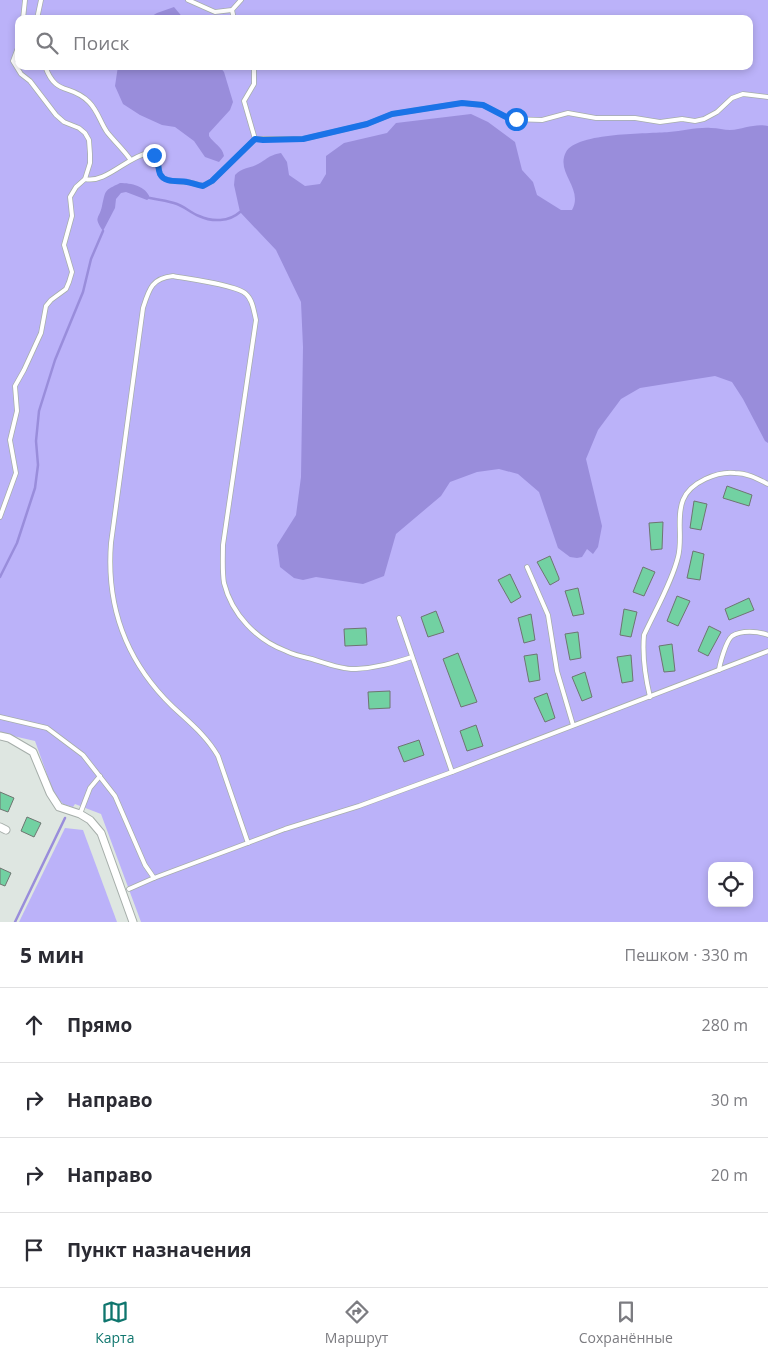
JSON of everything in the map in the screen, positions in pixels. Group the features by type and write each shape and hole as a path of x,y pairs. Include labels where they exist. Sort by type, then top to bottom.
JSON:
{"street":[{"path":"0,736 9,738 33,752 50,793 59,807 80,814 90,820 101,833 133,922"}],"lane":[{"path":"23,15 25,0"},
{"path":"38,15 41,0"},
{"path":"188,0 215,12 232,10 241,0"},
{"path":"232,10 233,15"},
{"path":"0,517 16,473 10,440 17,411 15,386 41,333 46,306 66,289 69,282 72,272 64,246 72,216 70,197 85,178 90,162 89,140 85,134 79,128 64,122 56,115 30,81 19,70"},
{"path":"47,70 55,85 78,94 90,102 107,131 130,159"},
{"path":"254,70 254,84 244,101 255,139"},
{"path":"255,139 303,139 367,124 392,114 462,103 483,105 510,119 542,120 568,113 596,118 635,118 660,122 704,119 717,112 732,98 743,94 768,97"},
{"path":"85,178 95,180 130,159 146,153 152,154 158,159 160,174 163,178 203,186 212,181 255,139"},
{"path":"248,843 218,756 211,744 156,688 138,664 124,633 111,593 109,565 111,543 143,308 147,294 154,283 162,277 173,276 237,289 246,294 252,304 256,320 223,545 222,567 225,584 232,603 242,620 250,629 267,641 286,651 354,669 380,667 412,657"},
{"path":"650,697 644,672 642,648 644,635 679,555 683,498 689,490 700,482 725,473 736,472 754,477 768,484"},
{"path":"527,566 548,615 557,672 574,725"},
{"path":"399,618 452,772"},
{"path":"719,670 723,655 733,636 743,632 768,634"},
{"path":"129,889 285,829 359,806 452,772 768,651"},
{"path":"0,717 47,728 83,755 115,796 144,865 154,878"},
{"path":"80,814 90,788 100,776"}],"shaded area":[{"path":"0,0 768,0 768,922 141,922 101,814 75,804 73,807 63,804 54,794 35,741 0,733"},
{"path":"174,7 181,15 154,15"},
{"path":"117,70 222,70 233,102 230,110 209,133 209,136 220,147 224,156 219,162 205,157 194,141 175,127 162,125 140,115 123,104 115,86"},
{"path":"471,114 488,122 515,142 522,170 533,182 537,195 561,210 572,210 575,202 575,195 564,167 566,152 573,145 598,137 614,135 701,128 730,130 763,125 768,126 768,443 765,441 732,382 715,376 640,388 621,399 598,430 586,459 602,526 598,547 593,554 587,549 582,557 570,557 558,548 539,492 518,474 499,469 477,472 450,482 441,496 396,534 384,576 363,584 316,577 303,580 294,578 280,567 277,545 296,515 301,477 303,347 301,302 276,250 240,212 234,185 235,175 255,166 270,156 281,153 287,162 289,175 305,186 320,184 326,174 326,156 344,143 387,133 396,123"},
{"path":"120,183 142,188 150,198 147,200 126,192 121,193 116,199 115,208 103,231 97,220 105,193 108,189"},
{"path":"65,828 83,830 117,922 19,922"}],"building":[{"path":"727,486 752,495 749,506 723,498"},
{"path":"694,501 707,504 701,530 690,528"},
{"path":"663,522 662,549 651,550 649,523"},
{"path":"693,551 704,554 700,580 687,578"},
{"path":"550,556 559,580 550,585 537,562"},
{"path":"643,567 655,572 644,596 633,592"},
{"path":"510,574 521,597 511,603 498,580"},
{"path":"578,588 584,614 573,616 565,591"},
{"path":"677,596 690,601 678,626 667,621"},
{"path":"749,598 754,610 729,620 725,609"},
{"path":"624,609 637,612 631,637 620,635"},
{"path":"436,611 444,632 428,637 421,617"},
{"path":"531,614 535,640 524,643 518,618"},
{"path":"709,626 721,632 708,656 698,651"},
{"path":"366,628 367,645 345,646 344,629"},
{"path":"578,632 581,658 570,660 565,634"},
{"path":"672,644 675,671 664,672 659,646"},
{"path":"458,653 477,702 461,707 443,659"},
{"path":"537,654 540,680 529,682 524,656"},
{"path":"631,655 633,681 622,683 617,657"},
{"path":"585,672 592,697 582,701 572,677"},
{"path":"390,691 390,708 369,709 368,692"},
{"path":"547,693 555,718 545,722 534,698"},
{"path":"476,725 483,746 467,751 460,731"},
{"path":"419,740 424,755 404,762 398,747"},
{"path":"0,792 14,798 8,812 0,809"},
{"path":"27,817 41,823 34,837 21,831"},
{"path":"0,868 11,873 5,886 0,884"}],"waterway":[{"path":"150,198 177,204 196,215 209,219 231,218 240,212"},
{"path":"0,577 17,543 35,488 38,465 36,441 39,411 55,360 83,292 91,259 103,231"},
{"path":"15,922 65,818"}],"route":[{"path":"154,155 158,159 160,174 163,178 203,186 212,181 255,139 303,139 367,124 392,114 462,103 483,105 510,119 516,119"}]}
